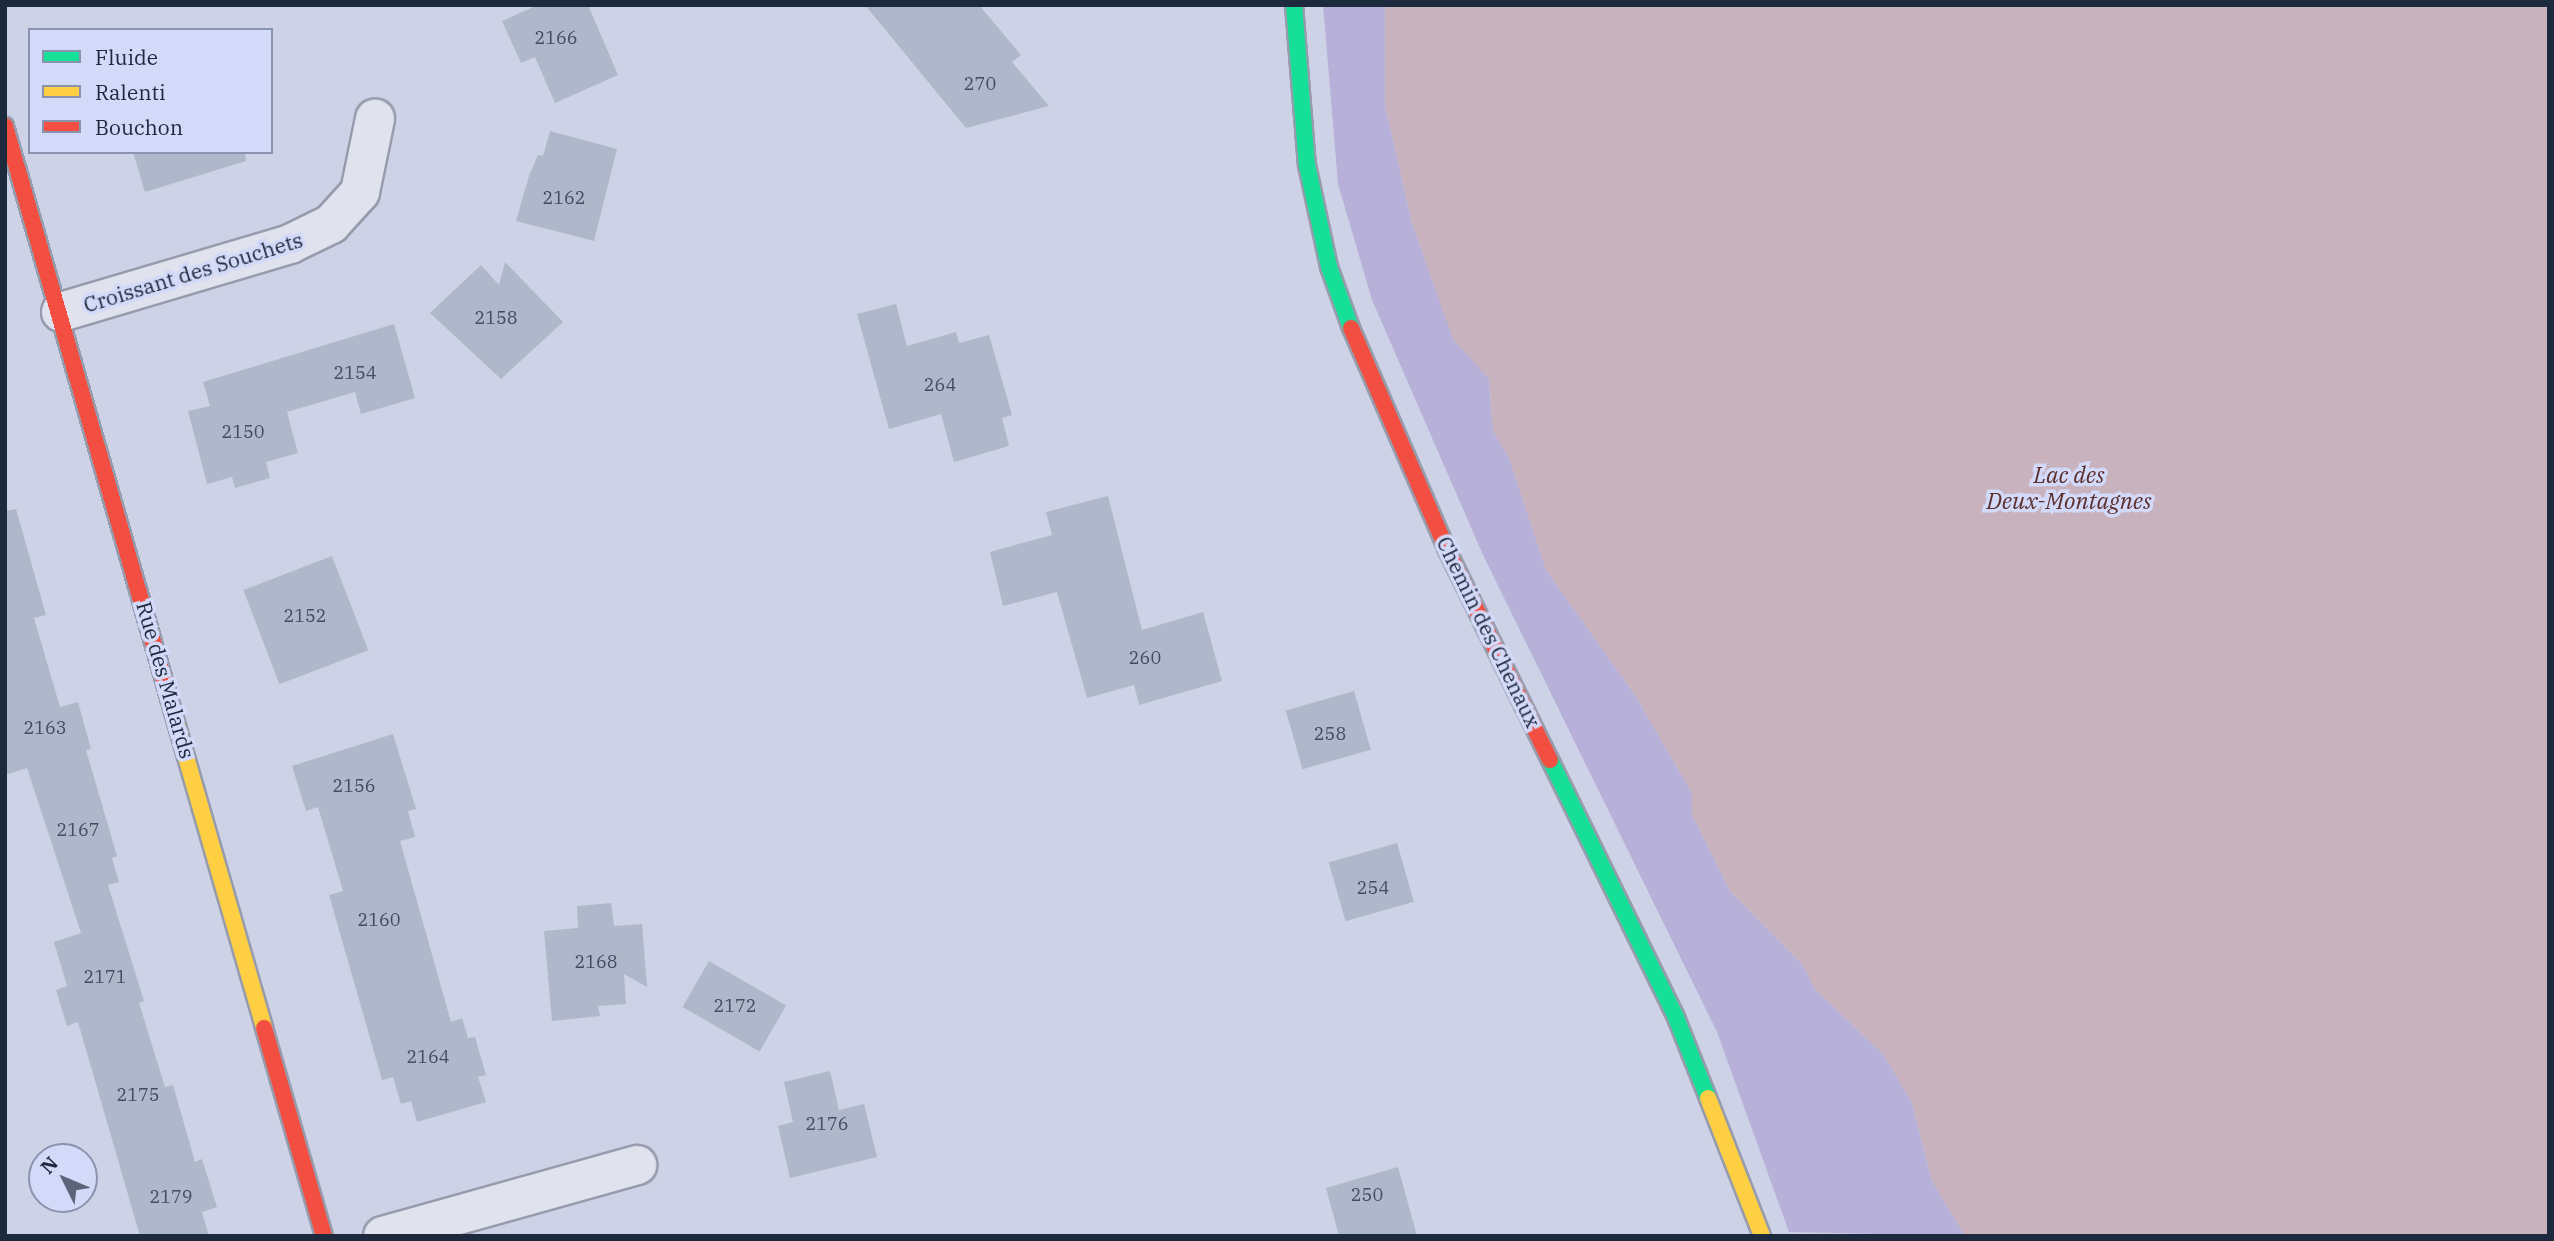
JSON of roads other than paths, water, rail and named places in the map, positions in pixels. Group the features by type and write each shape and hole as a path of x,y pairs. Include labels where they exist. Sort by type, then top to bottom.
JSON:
{"street":[{"name":"Chemin des Chenaux","path":"1294,5 1307,165 1329,267 1348,321 1447,550 1675,1014 1762,1236"},
{"name":"Croissant des Souchets","path":"61,312 290,244 331,225 360,192 375,119"},
{"name":"Rue des Malards","path":"5,125 61,312 324,1236"},
{"path":"383,1236 637,1165"}],"water":[{"name":"Lac des Deux-Montagnes","path":"1385,5 2549,5 2549,1236 1965,1236 1932,1181 1912,1103 1884,1055 1815,989 1802,964 1730,891 1692,814 1692,793 1635,695 1546,570 1509,458 1493,431 1489,379 1453,339 1412,223 1385,105"}]}
